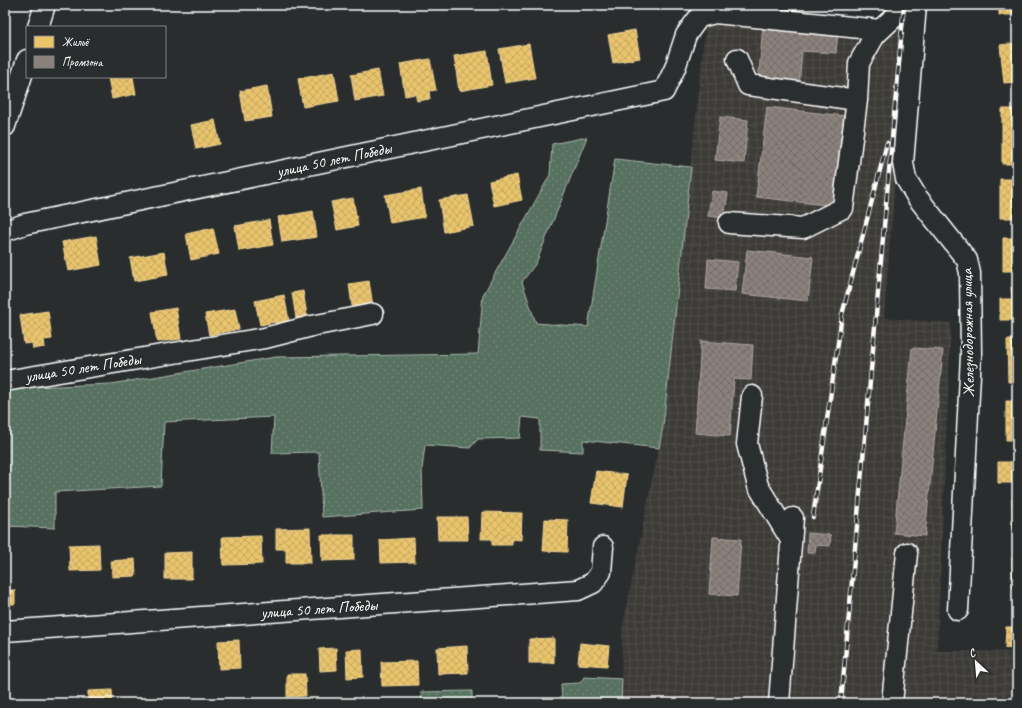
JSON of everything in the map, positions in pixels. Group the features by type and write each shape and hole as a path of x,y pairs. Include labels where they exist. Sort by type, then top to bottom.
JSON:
{"street":[{"path":"38,26 45,5"},
{"path":"729,223 803,228 843,208 857,100 859,63 875,35 907,5"},
{"name":"Железнодорожная улица","path":"916,5 903,163 906,179 917,197 967,260 970,273 971,355 958,610"},
{"path":"697,11 880,30"},
{"name":"улица 50 лет Победы","path":"5,231 25,224 664,91 675,68 686,36 697,11"},
{"path":"737,59 748,85 857,100"},
{"path":"5,126 26,63"},
{"name":"улица 50 лет Победы","path":"5,380 265,338 312,326 373,314"},
{"path":"752,396 747,444 758,486 791,540"},
{"path":"779,703 793,518"},
{"name":"улица 50 лет Победы","path":"5,631 578,590 593,583 601,572 602,547"},
{"path":"892,703 908,552"}],"shaded area":[{"path":"908,16 884,318 951,323 937,651 1017,652 1017,703 621,703 622,630 663,426 706,21 838,32"}],"green space":[{"path":"587,137 536,263 522,282 536,323 588,327 615,159 691,167 663,426 659,448 583,440 583,452 540,450 540,419 522,417 520,438 478,439 470,448 425,445 422,469 423,510 322,517 319,452 272,453 274,417 164,422 161,486 55,492 55,528 5,526 5,388 111,384 276,357 478,354 483,295 550,175 552,144"},
{"path":"584,677 622,679 621,703 562,703 561,684 580,683"},
{"path":"472,691 472,703 422,703 421,692"}],"building: Жильё":[{"path":"999,5 1017,5 1017,15 999,15"},
{"path":"635,30 640,58 613,63 608,35"},
{"path":"1017,43 1017,82 1004,83 1000,45"},
{"path":"529,44 535,78 505,83 499,49"},
{"path":"487,51 492,85 459,91 454,56"},
{"path":"430,59 436,90 429,91 430,99 417,101 415,94 405,96 400,64"},
{"path":"378,70 383,96 355,101 351,75"},
{"path":"334,72 339,101 303,107 298,79"},
{"path":"108,78 133,78 136,94 112,99"},
{"path":"267,86 272,117 245,121 240,91"},
{"path":"1002,109 1017,109 1017,164 1002,164"},
{"path":"215,120 220,144 196,149 191,125"},
{"path":"517,175 522,200 494,206 489,181"},
{"path":"1000,179 1017,179 1017,218 1000,218"},
{"path":"421,189 425,217 390,223 385,195"},
{"path":"468,195 474,226 444,232 439,200"},
{"path":"353,198 358,226 337,230 331,202"},
{"path":"313,211 317,237 282,242 278,217"},
{"path":"269,220 273,245 239,251 235,226"},
{"path":"213,228 219,254 191,260 186,234"},
{"path":"96,236 101,265 68,271 62,242"},
{"path":"1003,238 1017,238 1017,271 1003,271"},
{"path":"164,252 168,275 134,281 130,258"},
{"path":"369,281 373,306 353,313 349,284"},
{"path":"1011,287 1017,287 1017,320 1000,320 1000,299 1012,299"},
{"path":"303,291 307,315 296,318 292,293"},
{"path":"284,295 290,325 277,328 275,322 260,325 255,301"},
{"path":"176,308 181,339 157,342 152,312"},
{"path":"235,309 239,329 209,335 205,314"},
{"path":"48,311 52,339 44,340 45,347 33,349 32,343 24,344 20,315"},
{"path":"1007,340 1017,340 1017,382 1008,382"},
{"path":"1006,401 1017,401 1017,440 1006,440"},
{"path":"1014,449 1017,449 1017,483 998,483 998,462 1014,462"},
{"path":"596,471 627,475 623,507 591,503"},
{"path":"1012,499 1017,499 1017,530 1013,530"},
{"path":"482,512 522,513 521,540 512,539 512,545 492,545 492,539 481,539"},
{"path":"437,517 467,517 468,540 438,540"},
{"path":"545,519 568,520 567,552 543,551"},
{"path":"310,528 311,563 286,563 286,549 276,549 276,529"},
{"path":"321,535 354,535 354,560 322,561"},
{"path":"261,536 262,564 223,565 222,537"},
{"path":"414,538 415,562 381,563 380,540"},
{"path":"99,544 100,570 70,571 69,545"},
{"path":"192,552 192,579 165,579 165,553"},
{"path":"1012,558 1017,558 1017,588 1013,588"},
{"path":"135,559 136,576 112,577 111,561"},
{"path":"5,580 8,580 7,590 15,590 15,604 5,604"},
{"path":"1006,627 1017,627 1017,648 1005,648"},
{"path":"554,638 554,663 529,663 529,639"},
{"path":"239,640 240,668 219,669 218,641"},
{"path":"580,643 609,646 607,666 578,664"},
{"path":"467,646 468,673 438,674 437,648"},
{"path":"336,648 337,670 320,671 319,649"},
{"path":"362,649 363,677 347,678 346,650"},
{"path":"417,661 418,685 382,686 381,662"},
{"path":"287,674 305,674 306,696 287,697"},
{"path":"112,690 113,703 88,703 88,691"}],"building: Промзона":[{"path":"763,25 838,32 836,53 802,51 799,88 758,84"},
{"path":"767,107 853,117 843,207 756,197"},
{"path":"720,117 748,120 744,163 715,160"},
{"path":"712,191 728,193 724,218 708,216"},
{"path":"747,250 813,257 808,301 742,294"},
{"path":"708,259 738,262 735,291 706,289"},
{"path":"701,341 753,345 751,380 734,379 730,436 695,433"},
{"path":"912,348 943,350 925,536 894,533"},
{"path":"808,533 831,535 830,546 816,545 815,553 807,553"},
{"path":"713,537 741,539 737,596 709,594"}],"railway":[{"path":"841,703 904,5"},
{"path":"813,517 842,315 887,143"}]}
